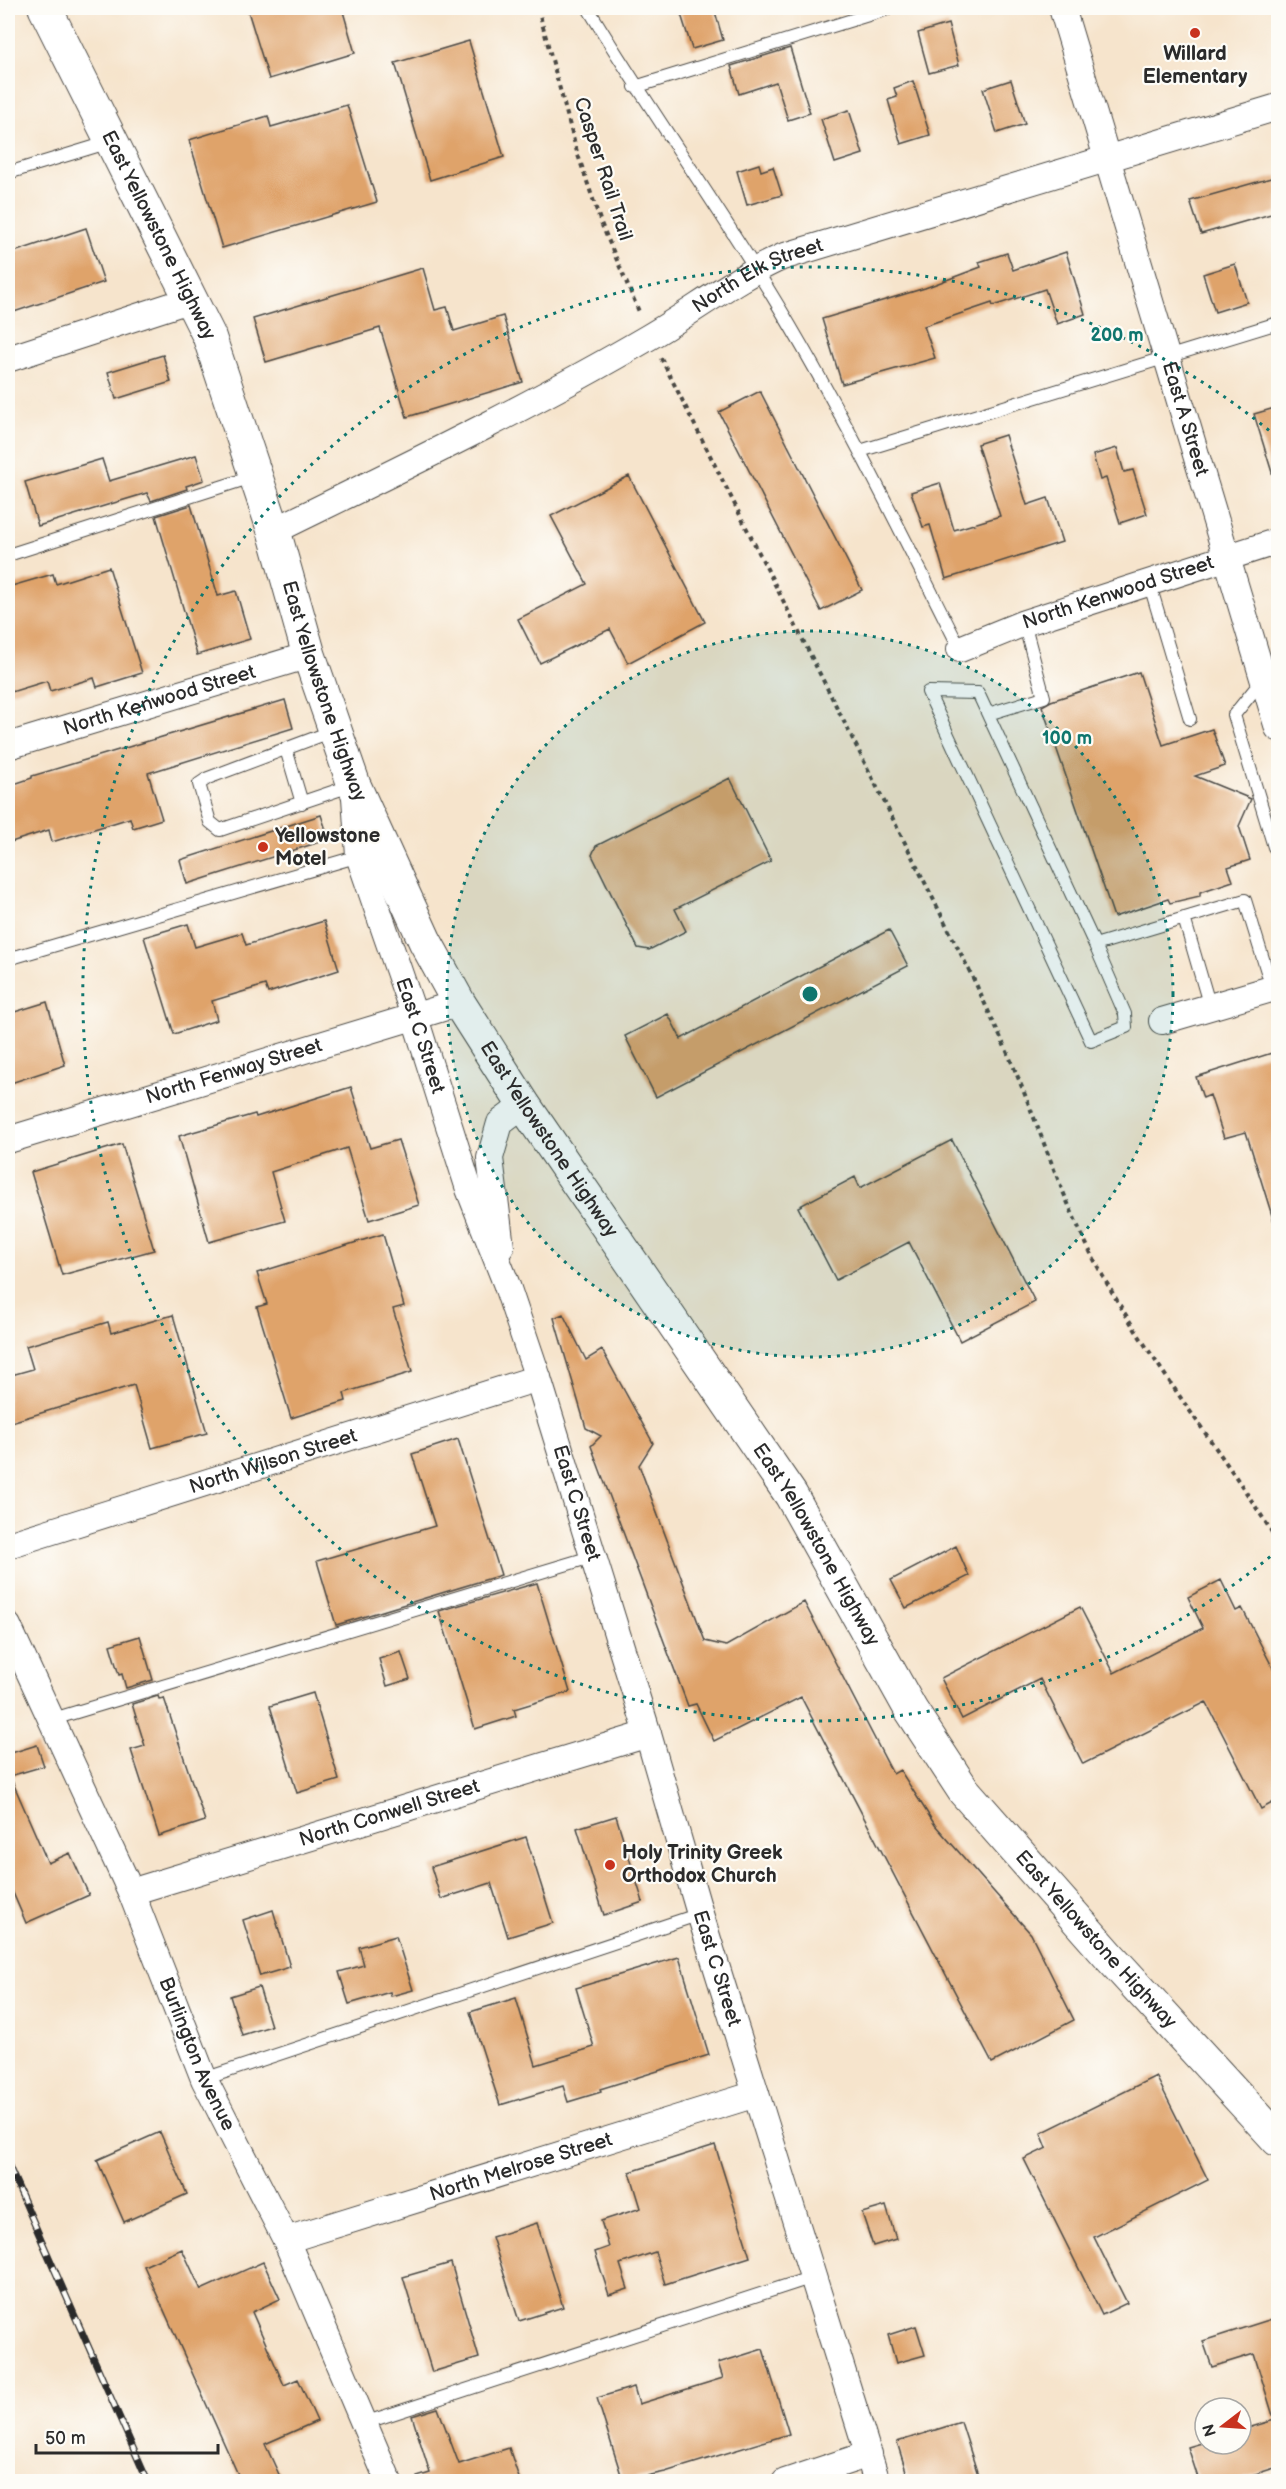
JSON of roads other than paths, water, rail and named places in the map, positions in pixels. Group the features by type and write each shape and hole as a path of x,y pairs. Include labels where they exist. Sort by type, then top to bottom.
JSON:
{"main road":[{"name":"East Yellowstone Highway","path":"45,8 192,299 223,374 274,531 309,655 354,785 424,941 459,1003 524,1105 791,1495 911,1710 964,1791 1110,1957 1278,2140"}],"street":[{"name":"East A Street","path":"1062,8 1278,728"},
{"name":"North Elk Street","path":"274,531 475,432 650,336 756,269 782,257 1278,107"},
{"path":"8,359 192,299"},
{"name":"North Kenwood Street","path":"960,649 1024,623 1278,541"},
{"name":"North Kenwood Street","path":"8,746 309,655"},
{"name":"East C Street","path":"354,785 359,856 415,1018 469,1189 506,1283 538,1378 591,1557 648,1734 700,1914 878,2481"},
{"path":"1162,1021 1275,988"},
{"name":"North Fenway Street","path":"8,1140 459,1003"},
{"name":"East C Street","path":"506,1283 490,1158 500,1123 524,1105"},
{"name":"North Wilson Street","path":"8,1545 538,1378"},
{"name":"Burlington Avenue","path":"8,1626 131,1892 204,2079 286,2240 389,2481"},
{"name":"North Conwell Street","path":"131,1892 648,1734"},
{"name":"North Melrose Street","path":"286,2240 756,2094"},
{"path":"785,2481 869,2454"}],"lane":[{"path":"588,8 635,87 756,269 860,451 960,649"},
{"path":"635,87 891,8"},
{"path":"8,173 112,141"},
{"path":"860,451 1278,322"},
{"path":"8,555 255,476"},
{"path":"1149,582 1190,718"},
{"path":"988,714 1044,697 1024,623"},
{"path":"1264,678 1234,715 1274,847 1278,848"},
{"path":"928,692 978,693 1095,945 1125,1014 1126,1027 1091,1041 928,692"},
{"path":"335,731 208,778 199,784 210,822 220,830 354,785"},
{"path":"286,749 302,803"},
{"path":"8,959 359,856"},
{"path":"1095,945 1245,900 1275,988"},
{"path":"1184,918 1210,1007"},
{"path":"50,1720 591,1557"},
{"path":"204,2079 700,1914"},
{"path":"364,2423 813,2277"}],"railway":[{"path":"8,2164 148,2482"}],"place":[{"name":"Willard Elementary","path":"1195,33"},
{"name":"Yellowstone Motel","path":"263,847"},
{"name":"Holy Trinity Greek Orthodox Church","path":"610,1865"}]}
